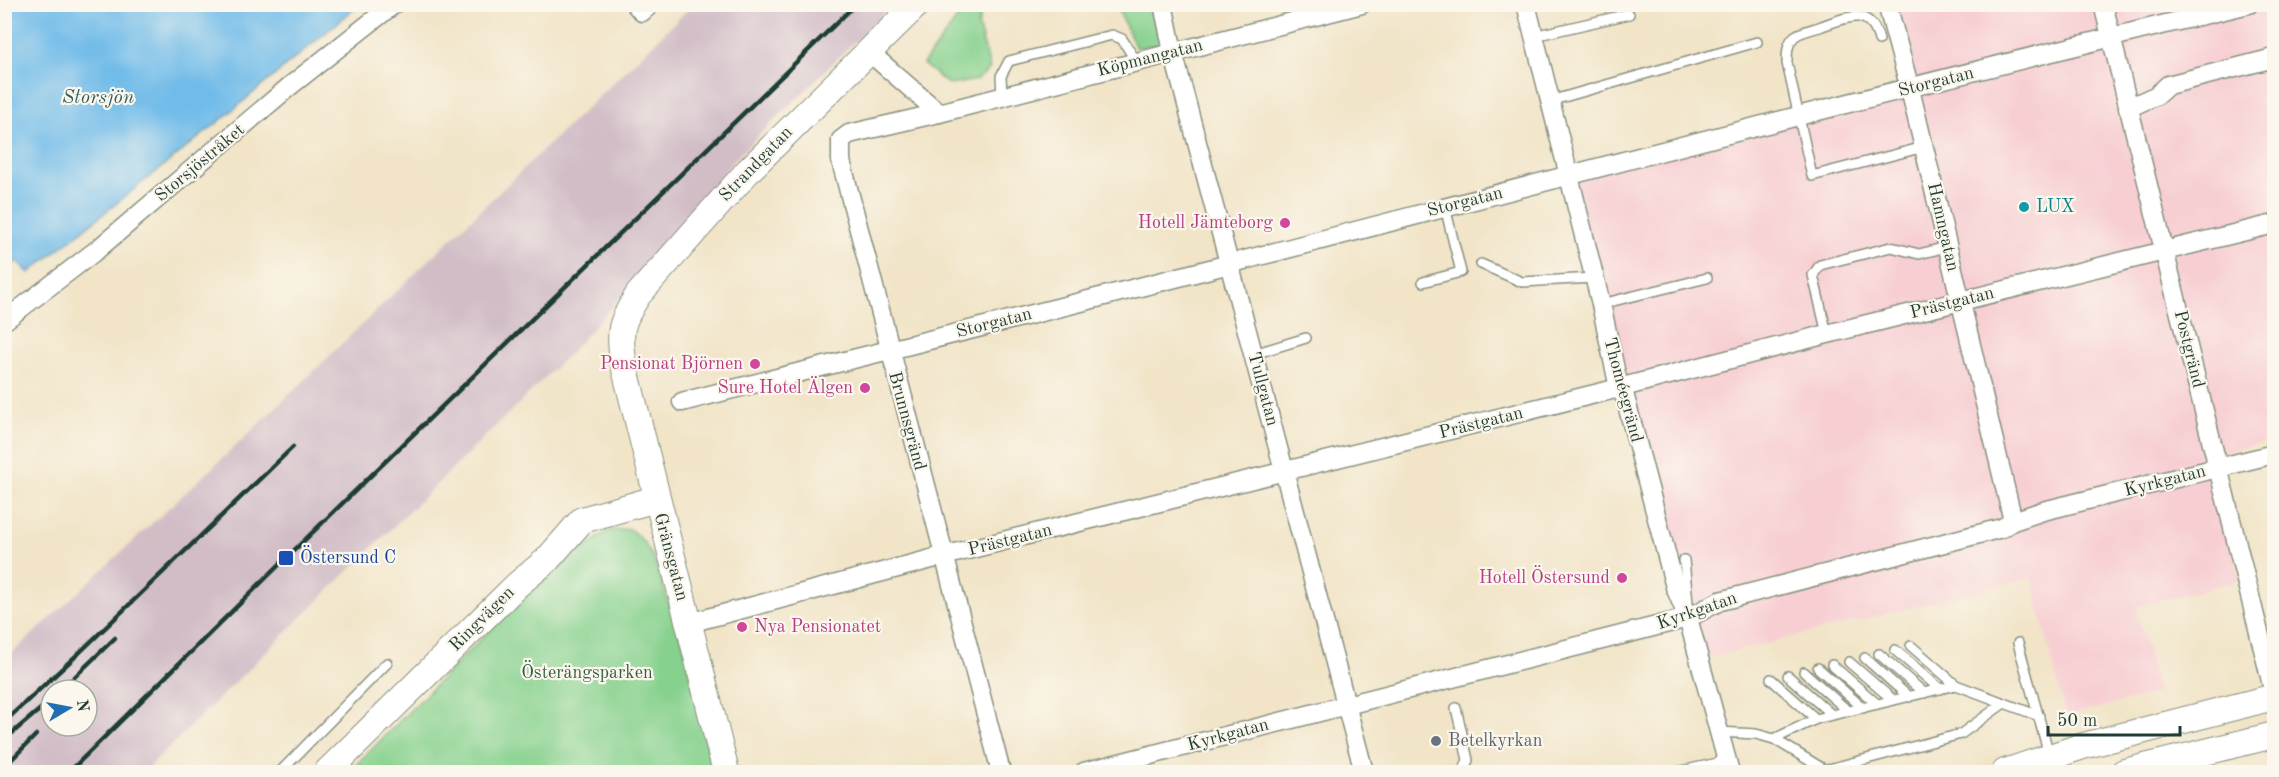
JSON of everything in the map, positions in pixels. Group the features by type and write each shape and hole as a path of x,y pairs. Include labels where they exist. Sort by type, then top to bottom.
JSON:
{"main road":[{"name":"Strandgatan","path":"620,341 624,316 638,295 748,170 917,4"},
{"name":"Gränsgatan","path":"620,341 656,499 726,772"},
{"name":"Ringvägen","path":"327,772 517,585 547,560 582,520 656,499"},
{"path":"2005,772 2052,764 2274,695"},
{"path":"2124,772 2274,735"}],"street":[{"name":"Storsjöstråket","path":"4,321 98,249 290,86 394,4"},
{"path":"635,4 642,12 651,4"},
{"name":"Tullgatan","path":"1163,4 1173,52 1364,772"},
{"name":"Köpmangatan","path":"912,120 1173,52 1298,12 1362,4"},
{"name":"Thoméegränd","path":"1526,4 1601,304 1619,388 1625,398 1675,587 1688,618 1728,767"},
{"name":"Hamngatan","path":"1887,4 1910,89 2013,521"},
{"name":"Postgränd","path":"2103,4 2274,695"},
{"name":"Storgatan","path":"682,402 1230,264 1445,206 2249,4"},
{"path":"869,52 939,113"},
{"path":"2128,108 2157,95 2168,85 2274,58"},
{"name":"Brunnsgränd","path":"912,120 849,134 841,140 840,161 1001,772"},
{"name":"Prästgatan","path":"689,623 943,556 2274,224"},
{"name":"Kyrkgatan","path":"1084,772 1688,618 1720,601 2002,528 2013,521 2043,511 2274,454"}],"lane":[{"path":"1534,36 1629,14"},
{"path":"1879,40 1875,28 1865,18 1851,16 1796,36 1787,50 1787,63 1812,176 1924,147"},
{"path":"1002,96 1001,76 1009,62 1112,35 1122,39 1136,61"},
{"path":"1550,101 1757,42"},
{"path":"1423,282 1461,272 1445,206"},
{"path":"1827,334 1813,275 1820,265 1891,247 1919,254 1947,247"},
{"path":"1481,264 1522,282 1594,278"},
{"path":"1601,304 1707,278"},
{"path":"1254,354 1306,338"},
{"path":"1684,560 1688,618"},
{"path":"2018,643 2052,764"},
{"path":"1911,646 1956,685 2039,716"},
{"path":"1895,650 1940,689"},
{"path":"1879,654 1924,693"},
{"path":"1865,658 1909,696"},
{"path":"1849,662 1893,700"},
{"path":"283,772 281,771 387,663"},
{"path":"1832,665 1877,704"},
{"path":"1818,668 1863,708"},
{"path":"1804,672 1848,711"},
{"path":"1788,676 1832,715"},
{"path":"1771,680 1816,718"},
{"path":"1774,739 1816,718 1956,685"},
{"path":"1719,732 1756,734 1774,739 1825,770 1960,734 2004,703"},
{"path":"1456,708 1468,760 1462,772"},
{"path":"1677,772 1728,767"}],"shaded area":[{"path":"692,5 892,5 737,157 626,291 568,355 144,772 5,772 5,660 239,443"},
{"path":"1891,5 2274,5 2274,440 2210,456 2241,580 2136,607 2158,693 2066,716 2031,578 1693,662 1572,179 1913,93"}],"green space":[{"path":"968,4 998,5 983,8 978,25 990,68 977,80 949,85 923,64"},
{"path":"1116,5 1157,5 1166,43 1136,48"},
{"name":"Österängsparken","path":"630,529 643,541 653,557 684,647 713,772 349,772 526,594 607,531"}],"water":[{"name":"Storsjön","path":"5,4 359,5 216,124 29,273 17,261 5,270"}],"railway":[{"path":"69,772 856,4"},
{"path":"4,722 293,447"},
{"path":"73,678 115,638"},
{"path":"4,740 39,710"},
{"path":"4,767 36,735"}],"place":[{"name":"LUX","path":"2024,207"},
{"name":"Hotell Jämteborg","path":"1285,223"},
{"name":"Pensionat Björnen","path":"755,364"},
{"name":"Sure Hotel Älgen","path":"865,388"},
{"name":"Östersund C","path":"286,558"},
{"name":"Hotell Östersund","path":"1622,578"},
{"name":"Nya Pensionatet","path":"742,627"},
{"name":"Betelkyrkan","path":"1436,741"}]}
